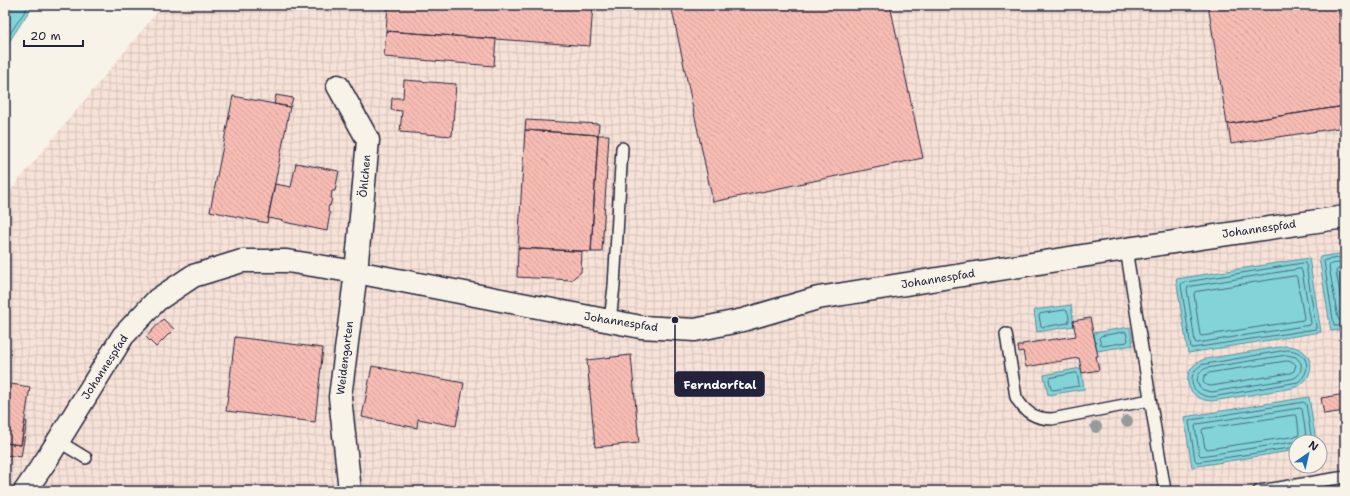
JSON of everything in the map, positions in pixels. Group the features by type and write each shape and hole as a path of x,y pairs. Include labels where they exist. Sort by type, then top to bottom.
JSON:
{"street":[{"name":"Öhlchen","path":"338,86 368,140 356,272"},
{"name":"Johannespfad","path":"25,491 123,336 157,300 193,276 242,261 287,261 356,272 641,327 695,330 743,320 818,298 1126,249 1345,217"},
{"name":"Weidengarten","path":"350,491 340,397 356,272"}],"lane":[{"path":"610,321 614,286 622,148"},
{"path":"1126,249 1165,491"},
{"path":"1006,334 1016,397 1026,412 1034,416 1042,419 1052,419 1150,400"},
{"path":"58,441 86,458"},
{"path":"1259,491 1345,477"}],"shaded area":[{"path":"163,5 1345,5 1345,491 5,491 5,197"}],"water":[{"path":"5,5 33,5 5,48"},
{"path":"1345,253 1345,329 1331,331 1319,257"},
{"path":"1309,258 1321,332 1188,353 1176,279"},
{"path":"1071,305 1074,326 1037,332 1034,310"},
{"path":"1130,327 1133,345 1097,351 1094,333"},
{"path":"1286,346 1296,347 1303,351 1308,357 1310,371 1302,384 1293,388 1212,401 1195,395 1190,390 1188,376 1196,363 1205,359"},
{"path":"1081,368 1084,389 1048,395 1044,375"},
{"path":"1309,397 1315,434 1288,434 1288,451 1192,467 1184,417"}],"building":[{"path":"388,5 593,5 590,46 386,31"},
{"path":"671,5 890,5 923,158 713,202"},
{"path":"1208,5 1338,5 1345,52 1345,106 1227,124"},
{"path":"1338,5 1345,5 1345,52"},
{"path":"386,31 496,39 494,66 384,57"},
{"path":"404,80 456,84 452,136 400,132 402,111 391,110 392,98 403,98"},
{"path":"276,95 293,98 290,107 274,104"},
{"path":"233,96 290,107 267,223 210,211"},
{"path":"1345,106 1345,127 1231,144 1228,124"},
{"path":"526,120 599,124 598,135 525,130"},
{"path":"525,130 598,135 591,252 518,248"},
{"path":"598,135 609,135 602,252 591,252"},
{"path":"296,163 339,171 335,191 332,191 332,198 330,206 329,205 328,212 330,213 327,231 268,218 275,184 291,187"},
{"path":"518,248 582,251 581,272 571,280 517,277"},
{"path":"1090,318 1098,356 1096,356 1099,370 1082,373 1079,358 1026,367 1023,351 1019,352 1018,346 1022,346 1022,344 1076,336 1073,321"},
{"path":"163,319 174,329 156,347 146,337"},
{"path":"235,337 323,348 315,422 226,411"},
{"path":"631,355 639,443 595,447 587,360"},
{"path":"372,366 464,383 456,426 418,419 417,428 362,417"},
{"path":"5,383 30,387 21,445 5,443"},
{"path":"1345,394 1345,411 1324,414 1321,398"},
{"path":"25,421 27,422 21,457 5,455 5,443 21,445"}],"place":[{"name":"Ferndorftal","path":"675,320"}]}
